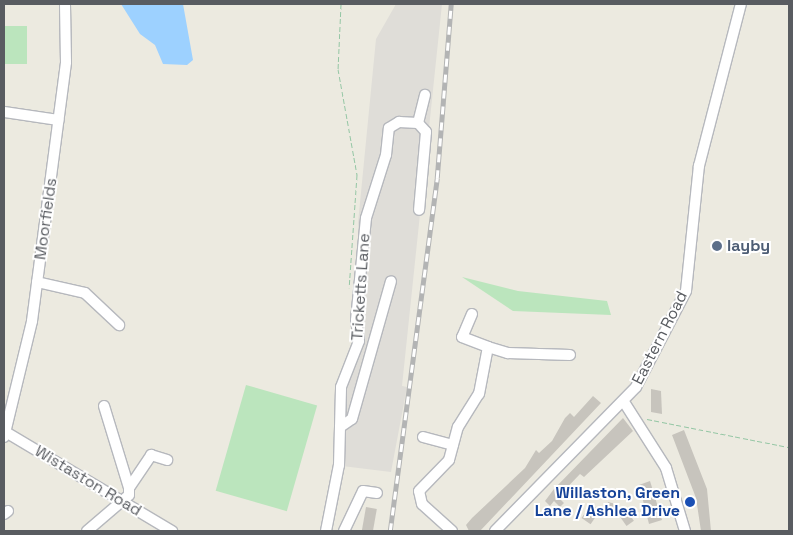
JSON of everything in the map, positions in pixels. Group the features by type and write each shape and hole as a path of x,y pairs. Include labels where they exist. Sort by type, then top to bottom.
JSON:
{"street":[{"name":"Moorfields","path":"4,433 37,282 66,62 65,4"},
{"name":"Eastern Road","path":"495,531 624,402 636,387 686,291 699,166 741,4"},
{"path":"419,210 426,132 418,123 425,95"},
{"path":"4,112 58,120"},
{"name":"Tricketts Lane","path":"326,531 340,427 342,387 359,342 356,320 366,218 386,155 389,128 399,122 418,123"},
{"path":"340,427 352,419 391,281"},
{"path":"37,282 85,293 119,326"},
{"path":"472,314 460,341 508,353 570,355"},
{"path":"452,531 419,496 424,484 446,466 458,427 479,394 488,347"},
{"path":"624,402 666,468 685,531"},
{"path":"87,531 129,496 129,488 104,406"},
{"name":"Wistaston Road","path":"4,433 172,531"},
{"path":"423,437 453,445"},
{"path":"129,488 151,456 167,460"},
{"path":"344,531 363,491 377,493"}],"path":[{"path":"341,4 338,69 357,175 349,297"},
{"path":"634,420 699,428 789,447"}],"shaded area":[{"path":"396,4 442,4 402,386 407,387 391,472 342,466 343,393 361,344 358,223 376,39"}],"green space":[{"path":"4,26 27,26 27,64 4,64"},
{"path":"462,277 518,291 607,301 611,315 513,311"},
{"path":"246,385 317,405 287,511 216,491"}],"water":[{"path":"121,4 183,4 193,60 187,65 163,64 155,45 140,34"}],"building":[{"path":"651,389 661,391 662,414 651,412"},
{"path":"593,396 601,403 480,531 469,531 466,525 472,518 525,468 536,450 539,453 552,441 565,418 570,413 574,417"},
{"path":"623,418 633,431 584,477 580,474 558,497 564,503 560,507 554,501 550,506 545,501 554,489"},
{"path":"684,430 707,489 711,531 701,531 696,498 672,435"},
{"path":"650,481 662,520 649,524 639,485"},
{"path":"608,502 619,505 616,514 606,511"},
{"path":"591,504 600,510 591,524 581,518"},
{"path":"366,507 377,509 373,531 362,531"},
{"path":"627,511 634,521 627,526 620,516"}],"railway":[{"path":"390,531 437,178 451,4"}],"place":[{"name":"layby","path":"717,246"},
{"name":"Willaston, Green Lane / Ashlea Drive","path":"690,502"}]}
